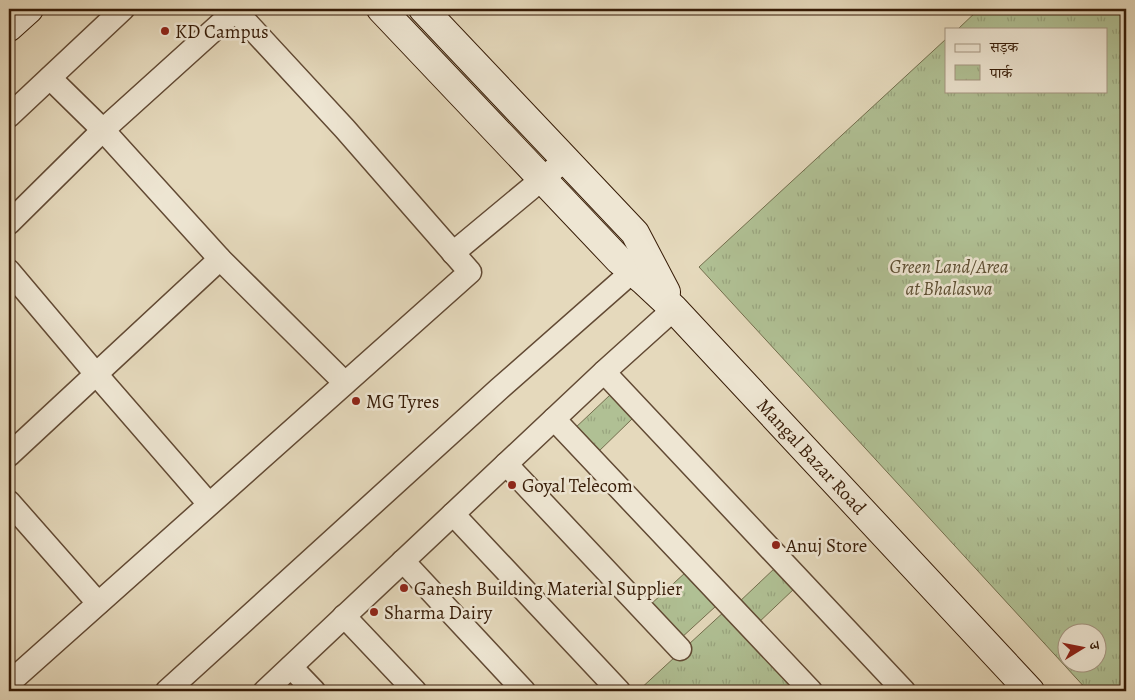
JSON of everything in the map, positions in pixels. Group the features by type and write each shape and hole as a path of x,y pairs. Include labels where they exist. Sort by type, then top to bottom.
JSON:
{"street":[{"path":"9,27 29,9"},
{"path":"9,116 123,9"},
{"path":"381,9 619,260 674,310"},
{"path":"423,9 635,233 674,310"},
{"path":"9,223 103,130 236,10 345,129 470,272 9,683"},
{"path":"50,78 103,130 220,259 345,383"},
{"path":"453,253 565,160"},
{"path":"9,455 220,259"},
{"path":"9,271 209,504"},
{"path":"168,691 499,389 632,271"},
{"path":"265,691 604,372 674,310"},
{"name":"Mangal Bazar Road","path":"674,310 1030,691"},
{"path":"604,372 904,691"},
{"path":"554,419 811,691"},
{"path":"506,464 680,649"},
{"path":"9,502 98,603"},
{"path":"453,514 620,691"},
{"path":"403,561 524,691"},
{"path":"344,616 414,691"},
{"path":"292,667 314,691"}],"green space":[{"name":"Green Land/Area at Bhalaswa","path":"979,9 1126,9 1126,691 1088,691 1071,672 1108,672 1108,622 1058,622 1058,658 699,267 945,40 945,92 1108,92 1108,28 959,28"},
{"path":"610,395 632,419 596,454 573,430"},
{"path":"776,567 795,588 756,625 737,604"},
{"path":"686,572 716,606 680,639 650,605"},
{"path":"726,610 798,691 638,691"}],"place":[{"name":"KD Campus","path":"165,31"},
{"name":"MG Tyres","path":"356,401"},
{"name":"Goyal Telecom","path":"512,485"},
{"name":"Anuj Store","path":"776,545"},
{"name":"Ganesh Building Material Supplier","path":"404,588"},
{"name":"Sharma Dairy","path":"374,612"}]}
